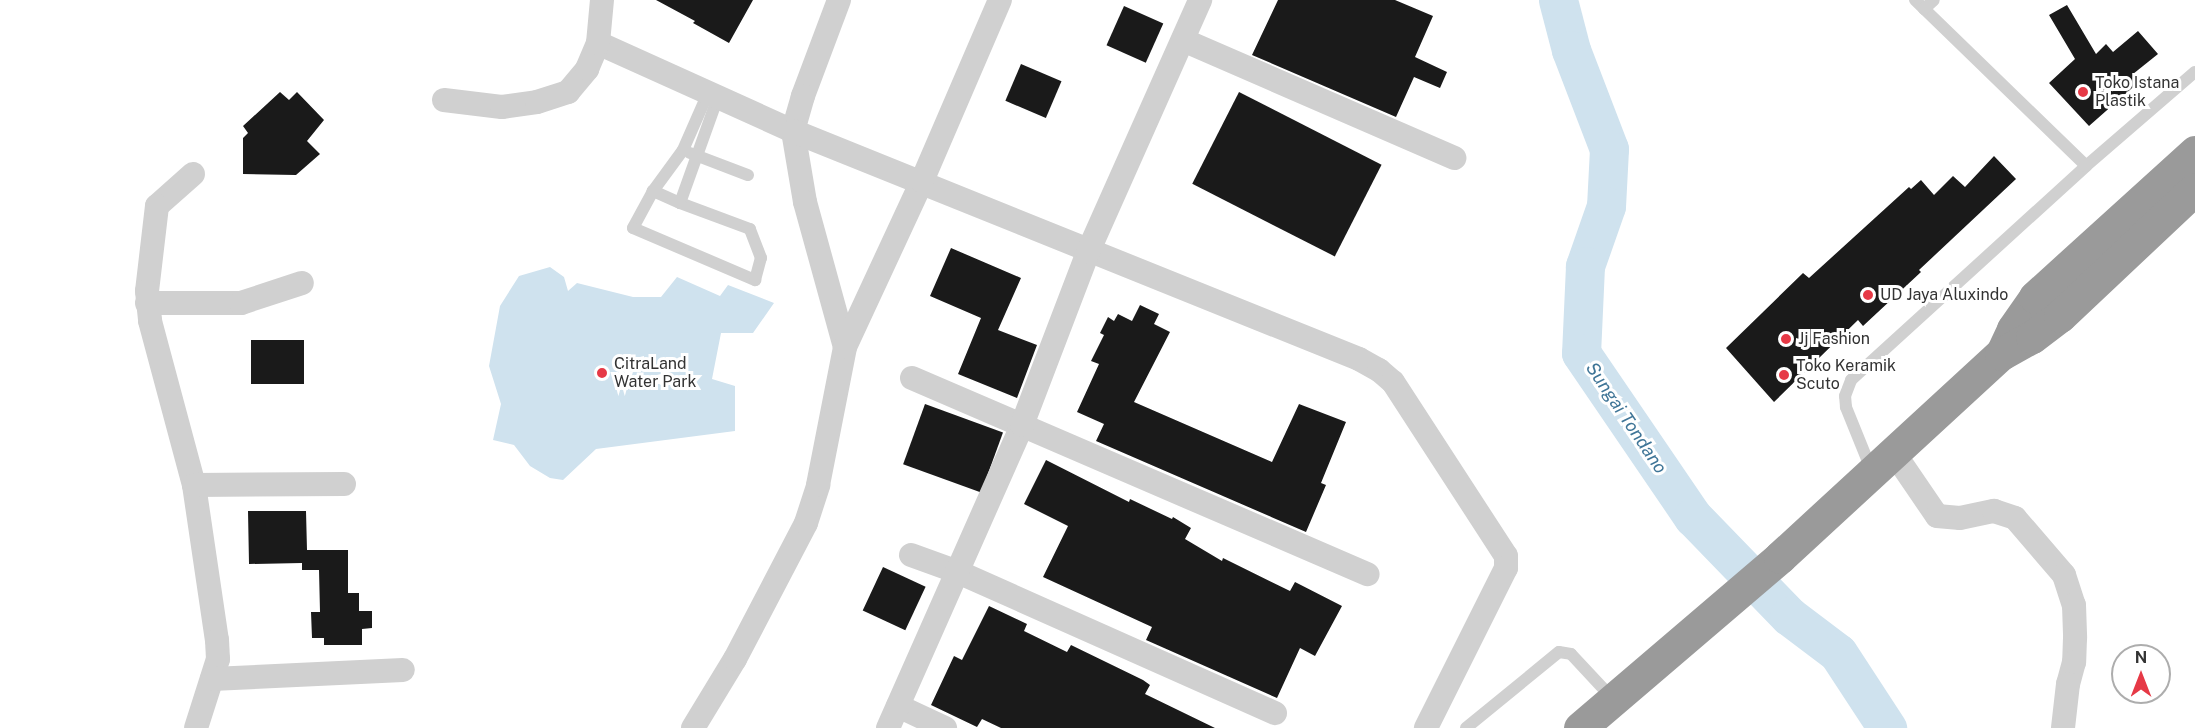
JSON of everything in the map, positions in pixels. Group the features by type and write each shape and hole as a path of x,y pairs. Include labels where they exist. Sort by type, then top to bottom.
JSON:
{"highway":[{"path":"2001,354 2013,329 2036,297 2195,152"},
{"path":"1580,728 1780,557 2001,354 2060,316 2195,189"}],"street":[{"path":"444,100 502,107 537,102 568,92 587,69 598,43 602,0"},
{"path":"693,728 735,658 806,523 818,484 845,347 922,182 1000,0"},
{"path":"888,728 1022,425 1088,252 1200,0"},
{"path":"835,1 793,131 805,202 845,347"},
{"path":"1182,40 1455,158"},
{"path":"598,43 793,131 1088,252 1359,359 1379,370 1393,382 1506,556 1506,568 1426,728"},
{"path":"193,174 162,198 157,206 147,303 194,484 217,640 218,658 196,728"},
{"path":"147,303 241,303 302,283"},
{"path":"912,378 1368,574"},
{"path":"1883,462 1937,516 1960,518 1994,511 2015,518 2064,575 2074,605 2075,646 2063,728"},
{"path":"194,484 344,484"},
{"path":"911,555 958,572 1275,712"},
{"path":"212,679 403,670"},
{"path":"898,706 945,728"}],"lane":[{"path":"1915,0 2086,166"},
{"path":"1924,9 1934,0"},
{"path":"1883,462 1846,407 1845,396 1851,381 2086,166 2195,72"},
{"path":"653,191 750,229 761,258 755,280 633,228 653,191 683,150 713,95"},
{"path":"680,202 697,155 713,95"},
{"path":"683,150 748,175"},
{"path":"1466,728 1559,652 1571,654 1614,699"}],"water":[{"name":"CitraLand Water Park","path":"550,267 564,277 568,291 577,283 633,297 661,297 677,277 720,296 728,285 774,303 753,333 721,333 712,379 735,386 735,431 596,449 563,480 550,478 530,466 514,445 493,440 501,404 489,366 500,306 519,276"}],"building":[{"path":"656,0 753,0 729,43"},
{"path":"1278,0 1395,0 1433,16 1415,57 1447,72 1440,88 1414,77 1396,117 1252,55"},
{"path":"2067,5 2096,54 2106,44 2113,52 2138,31 2158,54 2133,74 2140,81 2089,126 2049,83 2075,59 2049,15"},
{"path":"1124,6 1163,23 1146,63 1107,45"},
{"path":"1021,64 1062,81 1046,118 1005,101"},
{"path":"280,92 289,100 297,92 324,120 307,141 320,154 296,175 243,174 243,138 248,133 243,126"},
{"path":"1239,92 1382,165 1335,256 1192,184"},
{"path":"1994,156 2016,179 1863,326 1858,320 1774,402 1726,348 1803,273 1809,278 1909,187 1911,189 1921,180 1934,195 1953,176 1965,187"},
{"path":"951,248 1021,278 998,330 1037,345 1017,398 958,374 981,318 930,296"},
{"path":"1140,305 1159,314 1154,324 1170,332 1134,402 1272,462 1299,404 1346,422 1321,483 1326,485 1306,532 1096,441 1104,424 1077,412 1099,364 1091,361 1104,335 1100,333 1108,317 1114,321 1118,314 1132,321"},
{"path":"251,340 304,340 304,384 251,384"},
{"path":"925,404 1003,432 981,493 903,464"},
{"path":"1046,460 1129,502 1130,499 1172,519 1173,517 1191,528 1185,539 1222,561 1223,558 1290,591 1295,582 1342,606 1315,656 1300,648 1277,698 1146,640 1152,627 1043,577 1068,526 1024,504"},
{"path":"248,511 306,511 307,550 348,550 348,593 359,593 359,611 372,611 372,628 362,629 362,645 324,645 324,638 312,638 311,612 320,612 319,570 302,570 302,563 249,564"},
{"path":"883,567 926,587 905,630 863,611"},
{"path":"989,606 1027,624 1024,631 1067,652 1071,645 1143,680 1150,685 1145,694 1215,728 1001,728 982,719 977,727 931,705 954,656 962,660"}],"waterway":[{"name":"Sungai Tondano","path":"1558,0 1571,50 1609,149 1606,206 1585,266 1581,353 1693,517 1789,616 1838,653 1887,728"}],"place":[{"name":"Toko Istana Plastik","path":"2083,92"},
{"name":"UD Jaya Aluxindo","path":"1868,295"},
{"name":"Jj Fashion","path":"1786,339"},
{"name":"CitraLand Water Park","path":"602,373"},
{"name":"Toko Keramik Scuto","path":"1784,375"}]}
